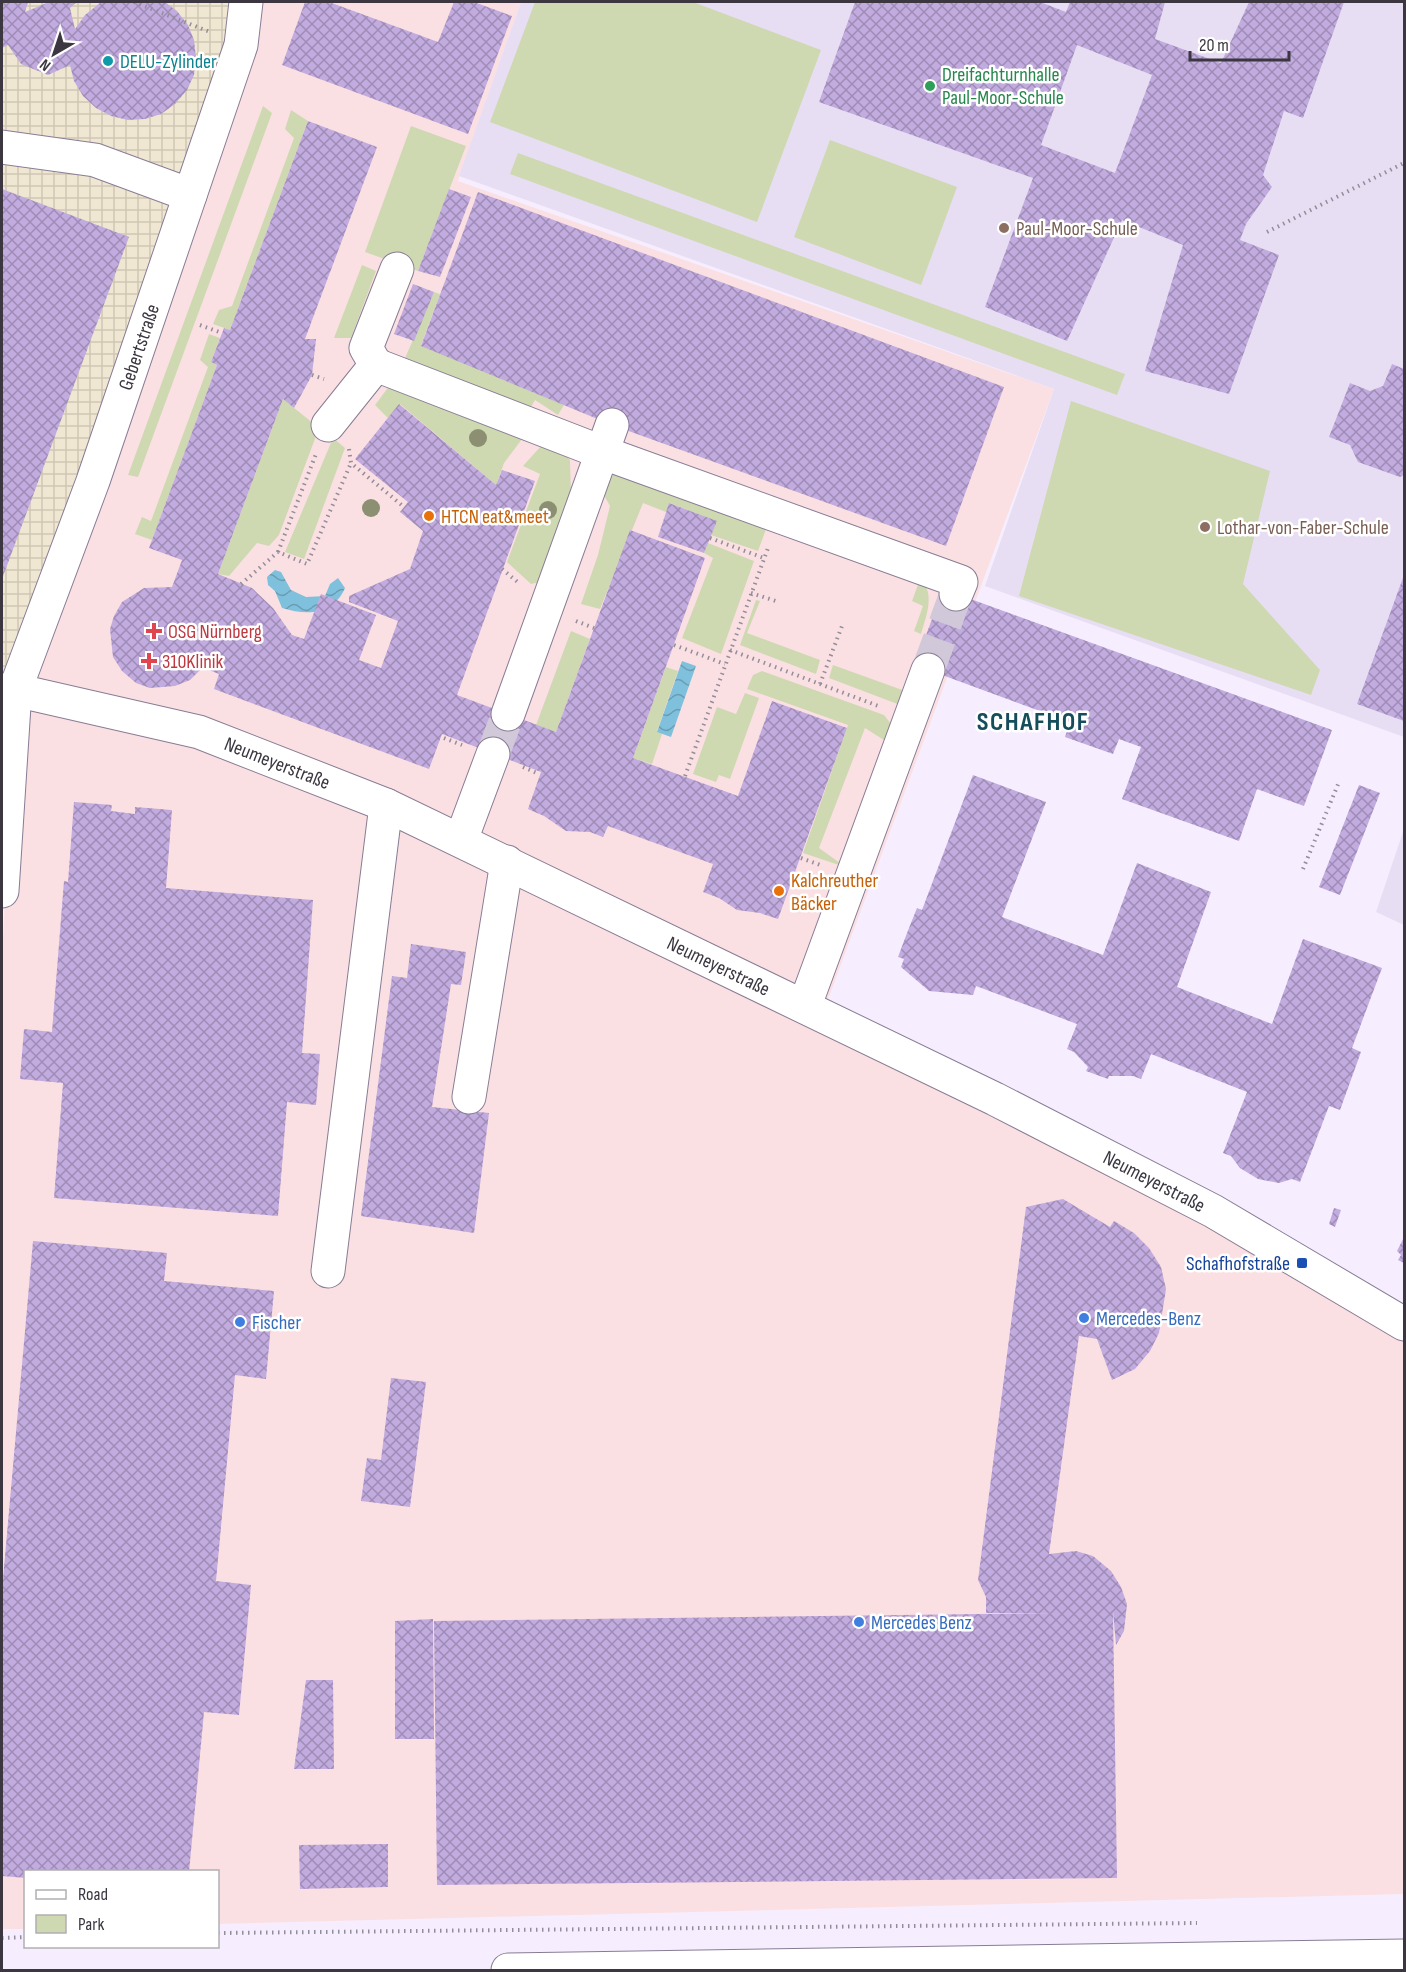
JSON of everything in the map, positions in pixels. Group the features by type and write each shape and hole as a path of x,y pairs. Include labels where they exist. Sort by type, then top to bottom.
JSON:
{"street":[{"name":"Gebertstraße","path":"2,891 8,690 93,481 241,45 246,2"},
{"path":"2,147 95,160 190,195"},
{"path":"397,269 366,348 376,365 607,439 780,516 961,582 956,594"},
{"path":"328,425 376,365"},
{"path":"508,714 607,439"},
{"path":"805,1005 928,670"},
{"name":"Neumeyerstraße","path":"8,690 199,732 386,805 805,1005 1213,1211 1404,1324"},
{"path":"461,840 505,760"},
{"path":"328,1271 386,805"},
{"path":"469,1097 507,862"},
{"path":"507,1971 1404,1956"}],"path":[{"path":"134,2 241,45"},
{"path":"1267,232 1404,163"},
{"path":"200,325 222,333"},
{"path":"241,584 278,552 328,425 348,445 351,463 307,564 278,552"},
{"path":"351,463 404,507"},
{"path":"685,776 780,516"},
{"path":"710,538 764,558"},
{"path":"751,593 779,602"},
{"path":"820,684 842,626"},
{"path":"674,645 725,664"},
{"path":"730,650 910,717"},
{"path":"505,760 539,774"},
{"path":"1304,869 1339,782"},
{"path":"219,1933 1202,1923"},
{"path":"2,1938 24,1937"}],"shaded area":[{"path":"2,2 235,2 248,21 2,689"},
{"path":"235,2 521,2 458,181 1054,389 826,1005 1404,1325 1404,1894 219,1924 219,1870 24,1870 24,1929 2,1929 2,959 15,690"},
{"name":"Paul-Moor-Schule","path":"521,2 1404,2 1404,737 985,586 1054,389 459,176"},
{"path":"1404,829 1404,925 1376,912"}],"green space":[{"path":"535,2 693,2 821,50 757,222 490,122"},
{"path":"263,106 272,113 138,477 128,475"},
{"path":"291,110 308,121 230,330 213,324 219,310 232,306 294,138 285,129"},
{"path":"411,126 466,146 418,271 365,252"},
{"path":"830,140 957,187 921,285 794,237"},
{"path":"518,153 1125,374 1117,395 510,174"},
{"path":"362,265 376,271 351,338 334,338"},
{"path":"434,292 440,294 421,345 564,405 558,415 535,400 527,414 402,365"},
{"path":"209,334 220,338 211,362 217,365 152,540 135,534 142,517 151,521 208,367 200,360"},
{"path":"396,377 525,435 504,463 496,485 400,404 388,418 375,405"},
{"path":"283,399 319,428 279,535 269,546 257,543 229,576 218,574"},
{"path":"1071,401 1270,471 1243,584 1320,670 1311,695 1019,596"},
{"path":"333,438 345,448 304,559 285,552"},
{"path":"542,445 557,445 570,460 571,496 540,582 531,584 507,562 540,474 523,466"},
{"path":"628,473 769,521 758,551 711,535 716,521 670,503 666,512 643,503 600,609 581,604 598,555 610,506 599,486 613,475"},
{"path":"708,543 754,561 721,654 682,638 713,558 704,553"},
{"path":"920,579 928,591 929,598 921,634 914,631 923,606 912,601"},
{"path":"756,600 760,601 747,633 820,660 816,674 740,645"},
{"path":"571,631 590,639 556,732 536,725"},
{"path":"833,665 905,691 900,705 829,678"},
{"path":"666,667 678,671 657,731 662,734 652,764 633,758"},
{"path":"762,671 884,715 892,725 887,742 865,728 819,848 840,863 839,865 803,853 848,725 747,689 753,675"},
{"path":"745,693 759,698 730,779 719,775 716,782 693,774 717,707 736,714"}],"water":[{"path":"275,570 281,572 291,590 306,597 325,596 330,584 338,578 345,588 334,604 327,608 310,612 292,611 282,608 275,591 268,585 267,577"},
{"path":"682,661 696,666 671,737 657,732"}],"building":[{"name":"DELU-Zylinder","path":"2,2 28,2 25,12 49,2 77,2 70,8 75,29 85,15 101,2 165,2 177,11 188,25 194,40 196,58 194,75 187,90 175,104 161,114 145,119 128,120 111,116 96,108 83,96 74,81 70,65 48,75 21,64 8,45 2,48"},
{"path":"305,2 329,2 438,42 454,2 474,2 512,16 468,134 282,65"},
{"path":"855,2 1040,2 1066,12 1070,2 1165,2 1155,39 1221,63 1249,2 1344,2 1303,118 1284,111 1263,175 1272,187 1246,224 1240,240 1279,255 1229,394 1145,371 1183,245 1122,220 1067,341 985,307 1033,178 819,102","holes":["1077,45 1152,75 1115,173 1041,145"]},
{"path":"308,121 377,147 305,339 316,339 312,375 294,408 283,399 218,574 252,588 273,608 292,635 304,639 321,594 376,615 359,660 381,668 398,621 349,602 349,596 410,569 423,531 400,512 408,502 355,459 399,404 496,485 502,470 535,481 457,695 556,732 630,530 705,558 633,758 738,796 772,701 847,728 778,919 760,913 737,910 719,898 703,892 713,864 608,826 603,837 590,832 566,831 544,816 528,809 541,772 442,734 429,769 214,689 219,674 209,670 202,668 190,680 175,686 150,688 136,683 122,671 113,657 110,629 122,602 144,588 172,587 182,560 149,548 217,365 211,362 224,328 230,330"},
{"path":"2,189 129,237 2,579"},
{"path":"449,189 471,197 440,277 418,271"},
{"path":"478,192 1004,387 946,546 612,425 421,346"},
{"path":"413,284 434,292 414,341 394,334"},
{"path":"1392,364 1404,369 1404,475 1400,477 1358,462 1350,445 1329,437 1350,383 1370,391 1383,386"},
{"path":"669,503 717,521 704,553 658,537"},
{"path":"1404,575 1404,721 1357,704"},
{"path":"943,589 1332,730 1304,806 1257,789 1239,841 1122,799 1141,747 1119,739 1113,754 1065,737 1070,722 915,665"},
{"path":"973,775 1046,802 1002,917 1103,955 1137,863 1211,892 1177,987 1272,1024 1303,939 1382,968 1352,1048 1361,1052 1340,1110 1329,1106 1300,1182 1292,1179 1279,1183 1258,1179 1240,1168 1231,1156 1223,1153 1247,1092 1151,1054 1141,1079 1133,1076 1109,1076 1108,1079 1086,1071 1088,1067 1074,1052 1067,1049 1077,1024 976,986 973,995 929,991 901,967 904,959 898,957 907,933 917,908 922,910"},
{"path":"1359,785 1380,793 1340,895 1319,887"},
{"path":"74,802 112,805 111,811 135,814 135,807 172,810 166,888 313,900 302,1053 320,1054 316,1105 287,1102 278,1216 54,1198 63,1083 20,1079 24,1029 52,1032 64,881 68,882"},
{"path":"411,944 466,952 461,985 451,984 432,1107 489,1113 474,1233 361,1216 392,976 407,978"},
{"path":"1063,1199 1110,1227 1114,1221 1134,1233 1149,1248 1161,1267 1166,1289 1159,1333 1150,1351 1135,1369 1112,1380 1097,1339 1079,1336 1049,1554 1076,1551 1093,1556 1111,1571 1121,1587 1127,1604 1124,1631 1116,1645 1113,1611 1117,1878 437,1885 434,1621 1056,1613 986,1613 986,1597 978,1580 1026,1207"},
{"path":"1334,1208 1341,1210 1335,1227 1329,1224"},
{"path":"1404,1237 1404,1263 1398,1260 1401,1255 1397,1251"},
{"path":"33,1241 167,1253 164,1281 274,1291 266,1379 235,1375 216,1581 251,1585 239,1715 204,1712 189,1870 24,1870 24,1878 2,1876 2,1590"},
{"path":"391,1378 426,1382 410,1507 361,1501 367,1458 381,1460"},
{"path":"433,1619 434,1739 395,1739 395,1621"},
{"path":"306,1680 333,1680 334,1769 294,1769"},
{"path":"388,1844 388,1887 300,1889 299,1845"}],"tunnel":[{"path":"928,670 956,594"},
{"path":"493,754 508,714"}],"place":[{"name":"DELU-Zylinder","path":"108,61"},
{"name":"Dreifachturnhalle Paul-Moor-Schule","path":"930,86"},
{"name":"Paul-Moor-Schule","path":"1004,228"},
{"name":"HTCN eat&meet","path":"429,516"},
{"name":"Lothar-von-Faber-Schule","path":"1205,527"},
{"name":"OSG Nürnberg","path":"154,631"},
{"name":"310Klinik","path":"149,661"},
{"name":"Kalchreuther Bäcker","path":"779,891"},
{"name":"Schafhofstraße","path":"1302,1263"},
{"name":"Mercedes-Benz","path":"1084,1318"},
{"name":"Fischer","path":"240,1322"},
{"name":"Mercedes Benz","path":"859,1622"}],"district":[{"name":"SCHAFHOF","path":"1033,721"}]}
